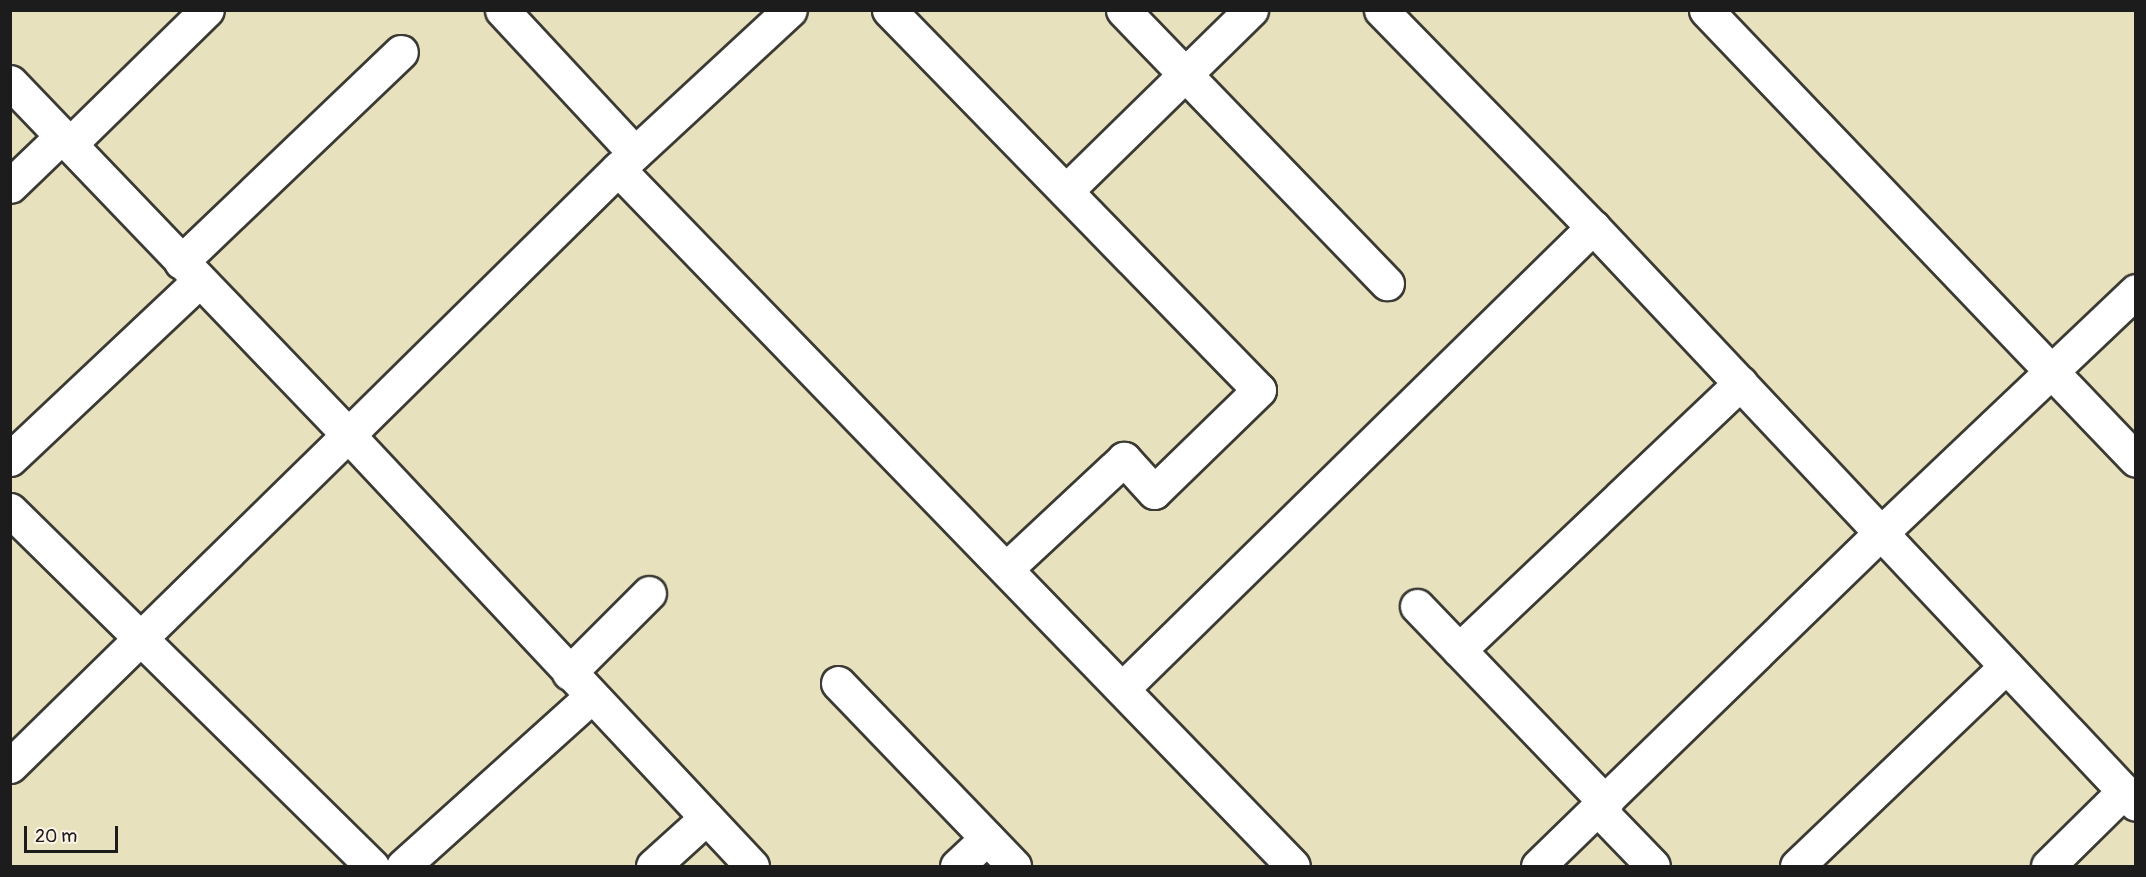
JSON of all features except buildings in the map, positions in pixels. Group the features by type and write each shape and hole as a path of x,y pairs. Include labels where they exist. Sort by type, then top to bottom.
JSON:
{"street":[{"path":"10,186 66,139 207,10"},
{"path":"502,10 626,161 1006,569 1293,867"},
{"path":"10,766 142,639 626,161 790,10"},
{"path":"889,10 1259,390 1154,492 1124,459 1006,569"},
{"path":"1123,10 1387,283"},
{"path":"1066,191 1251,10"},
{"path":"1381,10 1593,227 2130,798 2048,867"},
{"path":"1706,10 2136,460"},
{"path":"10,459 401,52"},
{"path":"10,82 348,435 569,674 752,867"},
{"path":"1122,689 1593,227"},
{"path":"1538,867 1882,532 2136,291"},
{"path":"1459,650 1740,383"},
{"path":"10,510 372,867"},
{"path":"569,674 650,593"},
{"path":"1417,606 1602,806 1653,867"},
{"path":"1797,867 2006,666"},
{"path":"838,683 1014,867"},
{"path":"403,867 591,697"},
{"path":"653,867 706,818"},
{"path":"957,867 987,838"}]}
